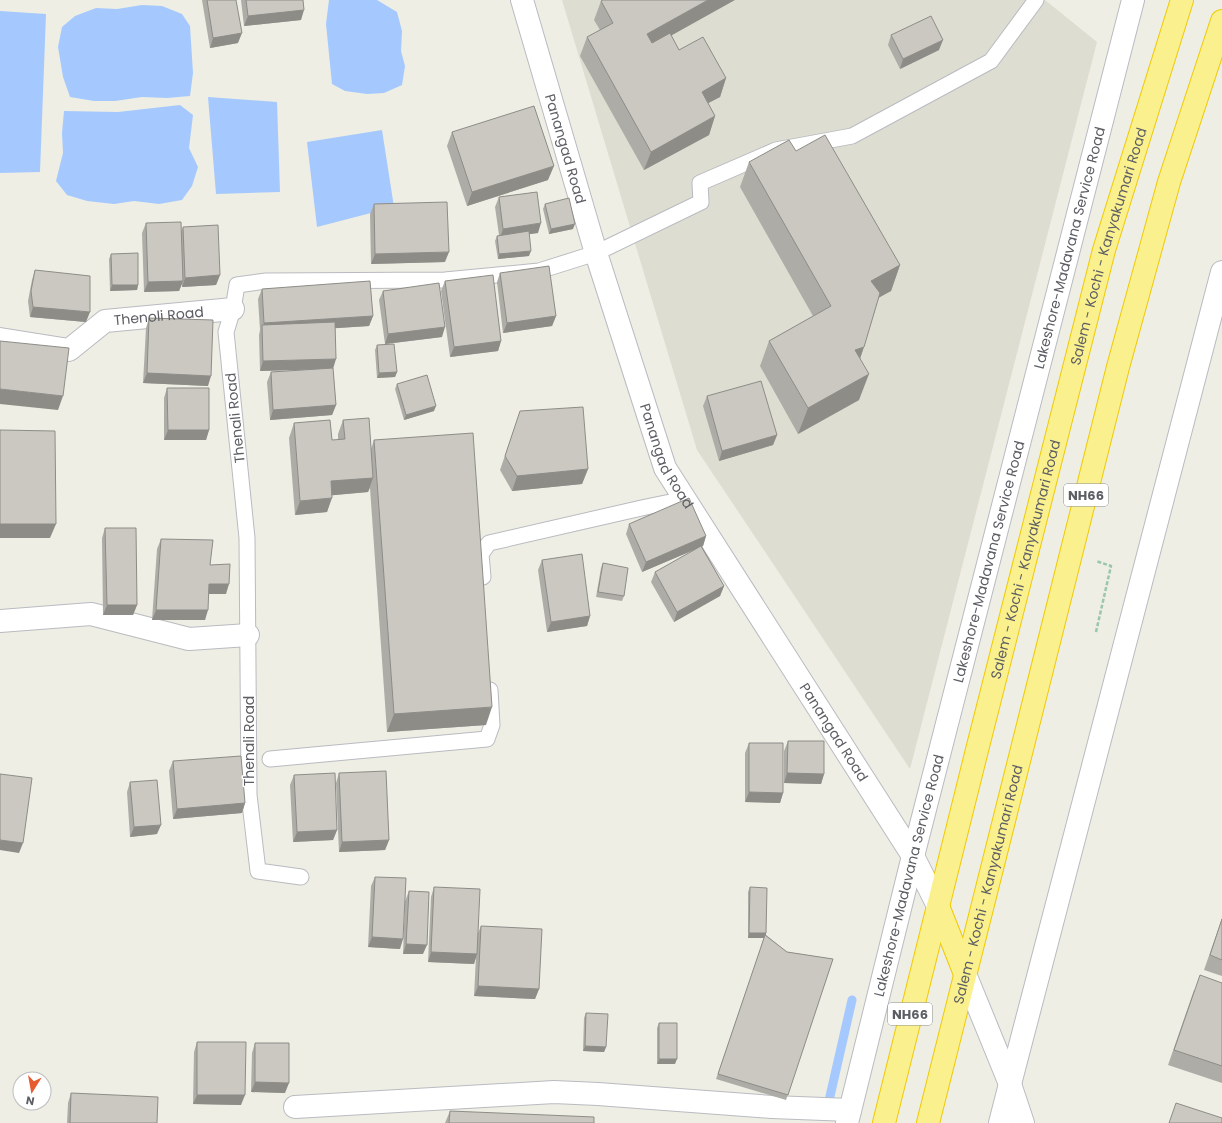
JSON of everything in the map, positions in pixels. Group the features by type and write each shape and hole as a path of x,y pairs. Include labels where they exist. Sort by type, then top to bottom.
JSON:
{"highway":[{"name":"Salem - Kochi - Kanyakumari Road","path":"884,1123 1104,250 1182,0"},
{"name":"Salem - Kochi - Kanyakumari Road","path":"928,1123 1118,367 1169,182 1222,21"},
{"path":"938,906 965,974"}],"street":[{"name":"Panangad Road","path":"522,0 596,253 665,468 914,856 938,906"},
{"name":"Lakeshore-Madavana Service Road","path":"849,1116 1133,0"},
{"path":"1000,1123 1222,272"},
{"name":"Thenoli Road","path":"0,339 69,350 105,321 233,309"},
{"path":"0,620 92,614 189,639 248,635"},
{"path":"965,974 1010,1084 1023,1123"},
{"path":"295,1107 554,1092 772,1107 849,1116"}],"lane":[{"path":"596,253 701,202 700,183 776,150 852,136 991,61 1036,0"},
{"name":"Thenali Road","path":"301,877 258,871 249,795 247,538 226,332 233,309 237,285 258,282 445,280 539,272 596,253"},
{"path":"484,593 481,554 489,543 646,506 685,499"},
{"path":"270,759 486,739 492,725 489,678"}],"shaded area":[{"path":"562,0 1045,0 1097,42 910,769 697,450"}],"water":[{"path":"329,0 377,0 397,12 402,31 401,51 405,66 402,85 384,93 367,94 345,91 332,84 326,24"},
{"path":"142,5 162,6 182,14 190,26 193,73 190,96 167,98 142,97 115,101 94,101 70,97 63,77 58,47 62,27 75,16 96,8 117,9"},
{"path":"0,11 46,14 40,172 0,173"},
{"path":"208,97 277,102 280,192 216,194"},
{"path":"180,105 193,115 189,148 198,167 192,186 182,200 159,204 134,201 114,204 87,201 67,195 56,181 63,153 62,133 64,111 118,112"},
{"path":"382,130 394,207 317,227 307,142"}],"building":[{"path":"207,0 236,0 242,33 213,38"},
{"path":"246,0 303,0 304,10 248,16"},
{"path":"708,0 647,34 652,43 670,33 679,50 703,37 726,78 702,92 715,116 651,152 587,37 613,23 601,1"},
{"path":"931,16 943,40 903,59 891,35"},
{"path":"534,106 554,166 472,192 452,132"},
{"path":"825,135 900,265 871,281 880,293 864,347 855,350 869,374 808,408 769,341 831,306 749,162 789,140 796,151"},
{"path":"537,192 541,223 503,229 499,197"},
{"path":"569,198 575,224 551,229 545,204"},
{"path":"447,202 449,252 375,254 374,204"},
{"path":"181,222 183,281 148,282 146,223"},
{"path":"218,225 220,275 185,278 183,227"},
{"path":"529,231 531,251 499,254 497,236"},
{"path":"138,253 138,285 112,285 111,254"},
{"path":"549,266 556,316 507,323 500,273"},
{"path":"35,270 90,276 90,312 33,307 31,291"},
{"path":"493,275 501,341 454,347 445,281"},
{"path":"370,281 373,316 264,323 262,289"},
{"path":"439,283 445,327 388,334 383,291"},
{"path":"149,318 213,320 211,376 147,373"},
{"path":"335,322 336,359 263,361 262,325"},
{"path":"0,341 69,348 63,396 0,389"},
{"path":"394,344 397,372 379,373 377,345"},
{"path":"333,368 336,405 273,410 271,372"},
{"path":"427,375 436,406 406,415 397,384"},
{"path":"761,381 777,435 722,451 707,396"},
{"path":"167,388 209,388 209,430 168,430"},
{"path":"583,407 588,469 517,476 505,456 520,411"},
{"path":"369,418 373,478 331,481 332,498 300,501 294,423 330,420 332,440 345,439 343,420"},
{"path":"0,430 55,431 56,524 0,524"},
{"path":"473,433 492,707 394,714 374,440"},
{"path":"689,498 706,536 646,562 629,524"},
{"path":"105,528 136,528 137,605 107,605"},
{"path":"161,539 213,540 210,565 230,564 229,584 209,584 208,610 156,610"},
{"path":"701,546 724,586 677,612 655,572"},
{"path":"582,554 590,616 551,622 542,560"},
{"path":"603,563 628,568 624,596 598,592"},
{"path":"788,741 824,741 824,774 787,773"},
{"path":"749,743 783,743 783,793 749,792"},
{"path":"241,756 245,803 177,809 173,761"},
{"path":"386,771 389,840 342,842 339,773"},
{"path":"335,773 337,830 297,832 294,775"},
{"path":"0,774 32,778 23,843 0,840"},
{"path":"157,780 161,825 134,827 130,782"},
{"path":"375,877 406,878 403,939 372,937"},
{"path":"434,887 480,889 477,954 431,952"},
{"path":"750,887 767,888 766,933 749,933"},
{"path":"409,891 429,892 427,945 406,944"},
{"path":"1222,919 1222,960 1210,955"},
{"path":"481,926 542,929 539,989 478,986"},
{"path":"765,935 787,952 833,959 788,1095 718,1074"},
{"path":"1200,975 1222,983 1222,1066 1174,1050"},
{"path":"586,1013 608,1014 606,1047 585,1046"},
{"path":"659,1023 677,1023 677,1059 659,1059"},
{"path":"197,1042 246,1042 245,1095 197,1095"},
{"path":"255,1043 289,1043 289,1083 255,1082"},
{"path":"71,1093 158,1097 157,1123 70,1123"},
{"path":"1176,1103 1222,1118 1222,1123 1169,1123"},
{"path":"450,1111 594,1117 594,1123 449,1123"}],"waterway":[{"path":"828,1105 852,1000"}]}
